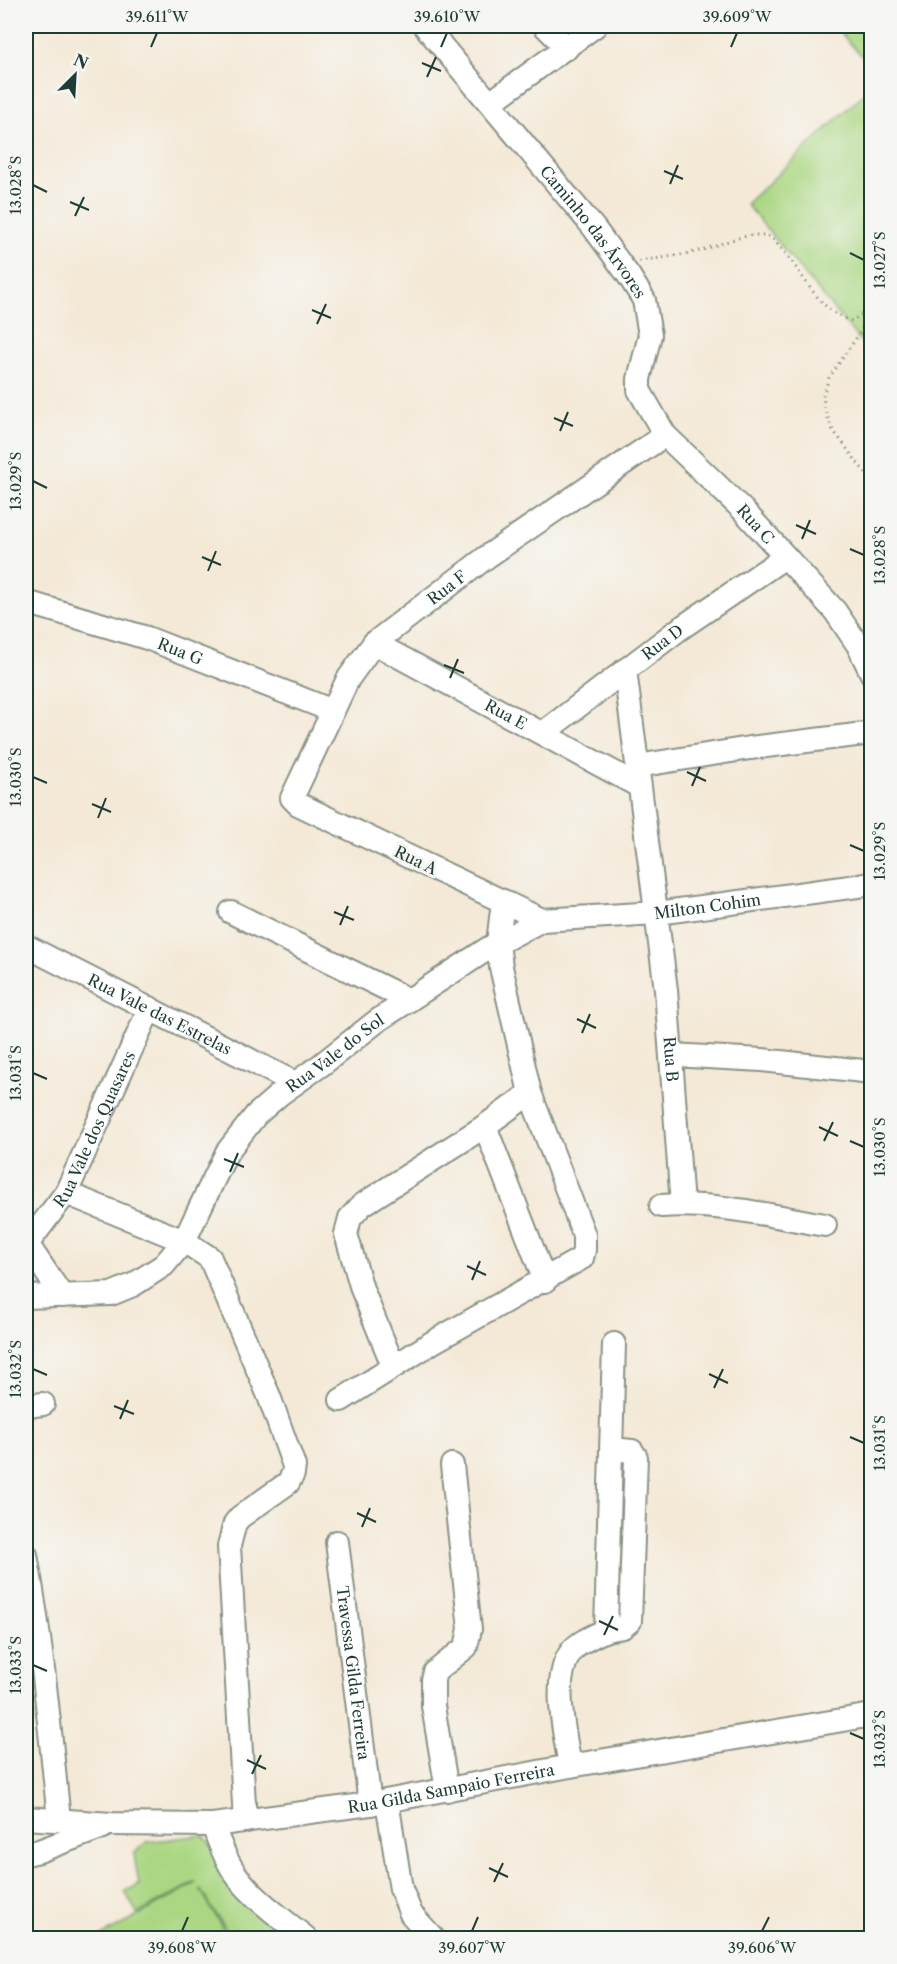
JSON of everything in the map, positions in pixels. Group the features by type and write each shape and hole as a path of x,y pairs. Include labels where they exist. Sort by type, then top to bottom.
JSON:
{"street":[{"name":"Caminho das Árvores","path":"425,26 594,228 644,300 650,335 639,379"},
{"path":"545,26 567,48"},
{"path":"490,103 595,26"},
{"name":"Rua C","path":"639,379 639,390 666,435 743,510 835,611 858,645 872,674"},
{"name":"Rua F","path":"292,798 348,679 374,643 488,556 666,435"},
{"name":"Rua D","path":"543,733 678,630 785,557"},
{"name":"Rua G","path":"26,602 147,638 333,711"},
{"name":"Rua E","path":"374,643 590,760 638,776"},
{"name":"Rua B","path":"625,670 657,913 671,1055 672,1206 738,1210 825,1225"},
{"path":"638,776 750,748 872,733"},
{"name":"Rua A","path":"292,798 298,804 542,920"},
{"name":"Milton Cohim","path":"542,920 657,913 872,884"},
{"path":"340,1400 433,1342 545,1281 582,1258 584,1235 530,1093 501,966 498,943 502,901"},
{"path":"231,912 409,1000"},
{"name":"Rua Vale do Sol","path":"26,1297 111,1293 133,1285 164,1265 184,1241 227,1152 256,1115 377,1021 498,943 542,920"},
{"name":"Rua Vale das Estrelas","path":"26,950 150,1008 295,1083"},
{"name":"Rua Vale dos Quasares","path":"26,1243 66,1193 150,1008"},
{"path":"671,1055 762,1060 872,1072"},
{"path":"396,1365 392,1363 362,1289 346,1227 353,1214 362,1205 485,1126 530,1093"},
{"path":"485,1126 545,1281"},
{"path":"66,1193 184,1241 210,1258 269,1396 294,1466 288,1483 235,1523 229,1546 245,1821"},
{"path":"26,1243 62,1296"},
{"path":"570,1766 560,1685 564,1665 572,1650 606,1630 614,1344"},
{"path":"447,1790 433,1706 433,1680 435,1672 466,1647 470,1629 452,1465"},
{"name":"Travessa Gilda Ferreira","path":"337,1542 378,1802 401,1889 411,1914 434,1938"},
{"path":"26,1555 45,1680 59,1820"},
{"name":"Rua Gilda Sampaio Ferreira","path":"26,1818 111,1824 213,1825 378,1802 570,1766 872,1715"},
{"path":"26,1854 111,1824"},
{"path":"213,1825 220,1845 238,1877 306,1938"}],"path":[{"path":"620,264 699,251 732,239 754,235 771,237 833,314 852,321 866,311"},
{"path":"872,299 861,331 829,378 824,395 825,411 833,430 872,482"},
{"path":"861,331 872,345"}],"green space":[{"path":"834,26 871,26 871,66"},
{"path":"871,87 871,354 746,204"},
{"path":"203,1835 290,1938 231,1938 200,1889 228,1938 98,1938 196,1883 137,1914 125,1891 139,1885 134,1854 146,1842"}]}
